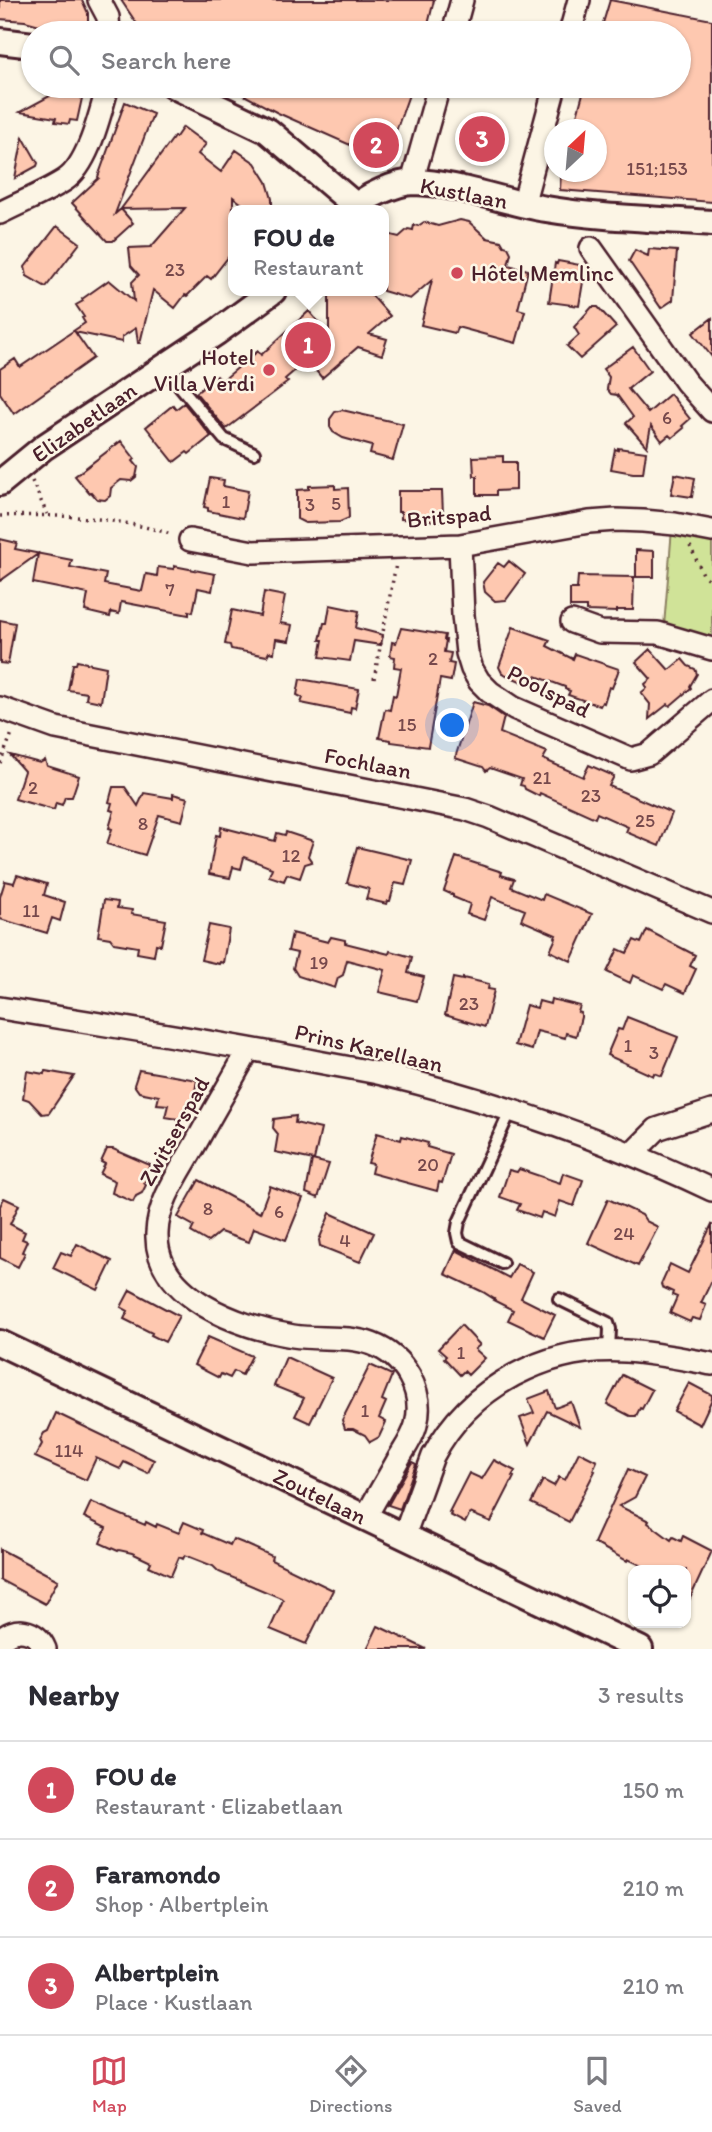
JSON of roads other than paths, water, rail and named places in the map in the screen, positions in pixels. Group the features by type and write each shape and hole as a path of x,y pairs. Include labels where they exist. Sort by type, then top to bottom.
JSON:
{"street":[{"path":"99,0 108,21"},
{"path":"456,21 462,0"},
{"path":"573,21 579,0"},
{"path":"0,41 21,44"},
{"path":"0,213 67,179 86,153 105,98"},
{"name":"Kustlaan","path":"199,98 268,131 351,205"},
{"path":"412,182 436,98"},
{"path":"523,205 552,98"},
{"name":"Kustlaan","path":"358,205 378,192 412,182 450,187 565,212 712,223"},
{"path":"591,248 686,382 712,411"},
{"name":"Elizabetlaan","path":"0,483 44,447 217,332 265,296"},
{"name":"Britspad","path":"190,540 253,552 460,545 589,522 643,521 712,531"},
{"name":"Poolspad","path":"460,545 463,615 467,653 472,669 490,692 514,708 631,760 649,754 712,700"},
{"path":"572,622 600,632 658,633 712,649"},
{"name":"Fochlaan","path":"9,712 56,728 465,809 712,912"},
{"name":"Prins Karellaan","path":"0,1008 382,1074 510,1112 632,1154 712,1190"},
{"name":"Zwitserspad","path":"249,1049 165,1200 159,1217 158,1248 163,1264 176,1283 190,1297 212,1310 240,1322 283,1334 371,1343 400,1362 415,1389 418,1402 416,1426 365,1518"},
{"path":"632,1154 657,1129 712,1111"},
{"name":"Zoutelaan","path":"0,1343 639,1649"},
{"path":"404,1536 438,1445 477,1401 519,1372 545,1360 609,1350 712,1364"},
{"path":"0,1641 12,1632 20,1630 36,1636 44,1649"}],"lane":[{"path":"166,366 224,439 254,453"},
{"path":"502,1264 459,1242 457,1233 459,1222 510,1112"},
{"path":"559,1300 607,1323 610,1329 609,1350"}],"place":[{"name":"Albertplein","path":"482,139"},
{"name":"Faramondo","path":"376,145"},
{"name":"Hôtel Memlinc","path":"457,273"},
{"name":"FOU de","path":"308,345"},
{"name":"Hotel Villa Verdi","path":"269,370"}]}
